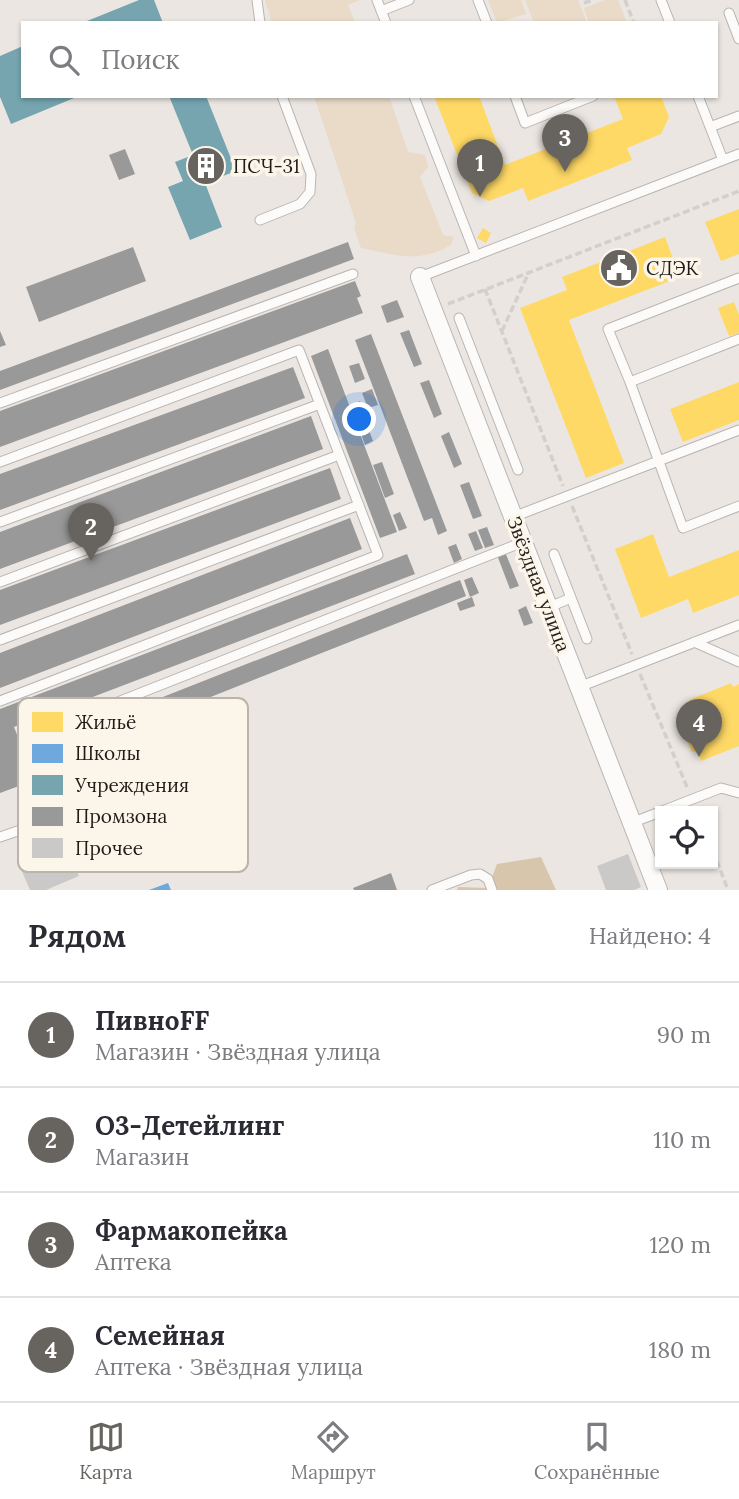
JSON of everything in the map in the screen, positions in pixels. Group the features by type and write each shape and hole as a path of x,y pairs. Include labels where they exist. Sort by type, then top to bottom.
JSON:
{"street":[{"name":"Звёздная улица","path":"420,277 658,890"}],"lane":[{"path":"257,0 260,21"},
{"path":"377,0 385,21"},
{"path":"381,11 409,0"},
{"path":"478,0 486,21"},
{"path":"661,0 669,21"},
{"path":"729,13 739,39"},
{"path":"261,220 300,204 310,192 311,174 283,98"},
{"path":"415,98 476,256"},
{"path":"516,98 525,123 588,98"},
{"path":"699,98 723,160"},
{"path":"710,127 739,116"},
{"path":"420,277 739,154"},
{"path":"0,403 353,274"},
{"path":"739,278 608,329 683,528 739,506"},
{"path":"459,318 518,470"},
{"path":"630,382 739,340"},
{"path":"0,462 299,350 378,555 0,701"},
{"path":"469,404 489,396"},
{"path":"0,523 320,404"},
{"path":"513,517 739,430"},
{"path":"0,582 340,455"},
{"path":"0,640 359,505"},
{"path":"128,698 523,542"},
{"path":"554,554 587,639"},
{"path":"547,608 571,598"},
{"path":"579,687 739,625"},
{"path":"694,642 739,662"},
{"path":"675,806 721,788 739,793"},
{"path":"631,823 655,814"},
{"path":"0,837 18,831"},
{"path":"432,890 480,874 488,880 492,890"}],"path":[{"path":"584,3 592,0"},
{"path":"625,0 633,21"},
{"path":"432,309 739,191"},
{"path":"502,332 529,272"},
{"path":"485,289 692,799"},
{"path":"718,864 728,890"}],"shaded area":[{"path":"265,0 360,0 348,5 355,21 271,21"},
{"path":"488,0 521,0 526,14 496,21"},
{"path":"525,0 578,0 586,21 533,21"},
{"path":"605,0 618,0 626,21 588,21 584,8"},
{"path":"315,98 390,98 408,152 425,155 428,167 420,177 443,235 454,237 451,245 439,251 417,256 396,255 361,248 354,228 356,223"},
{"path":"541,857 556,890 457,890 458,887 488,888 497,864"}],"building: Жильё":[{"path":"435,98 480,98 505,165 623,119 615,98 662,98 669,117 661,134 627,148 632,160 528,201 523,188 489,201 472,193"},
{"path":"739,209 739,254 721,261 705,222"},
{"path":"483,228 491,233 486,243 477,238"},
{"path":"665,237 680,277 569,320 624,463 586,478 520,308 567,290 562,277"},
{"path":"734,302 739,315 739,333 729,336 718,308"},
{"path":"739,382 739,420 683,442 670,409"},
{"path":"653,534 669,577 739,550 739,595 693,613 688,599 641,618 615,549"},
{"path":"731,683 733,687 739,684 739,746 701,761 697,751 692,752 685,734 690,732 680,707 690,703 689,700"}],"building: Школы":[{"path":"168,883 171,890 149,890"}],"building: Учреждения":[{"path":"139,0 154,0 162,21 87,21"},
{"path":"21,47 21,98 74,98 11,124 0,97 0,56"},
{"name":"ПСЧ-31","path":"170,98 207,98 236,171 205,183 222,227 190,240 168,187 183,181 175,162 193,155"}],"building: Промзона":[{"path":"125,149 135,174 119,180 109,155"},
{"path":"348,242 354,259 0,390 0,371"},
{"path":"133,247 146,281 39,322 26,287"},
{"path":"355,281 361,296 357,298 363,313 0,447 0,411"},
{"path":"397,300 404,317 387,323 381,306"},
{"path":"409,330 422,364 414,367 400,333"},
{"path":"0,331 6,345 0,347"},
{"path":"371,334 447,531 438,535 432,518 424,521 355,340"},
{"path":"328,349 397,532 380,538 311,356"},
{"path":"359,363 365,379 355,383 349,366"},
{"path":"293,367 305,398 0,510 0,474"},
{"path":"429,380 442,414 434,418 420,383"},
{"path":"372,389 378,405 368,408 362,393"},
{"path":"360,401 366,417 357,421 351,405"},
{"path":"311,416 323,449 0,569 0,532"},
{"path":"367,425 373,441 365,445 359,428"},
{"path":"449,432 462,464 454,468 441,436"},
{"path":"382,462 394,494 385,498 373,465"},
{"path":"330,468 341,499 0,625 0,590"},
{"path":"469,482 482,516 473,519 460,485"},
{"path":"400,512 407,528 399,531 393,515"},
{"path":"350,518 362,549 0,688 0,653"},
{"path":"487,527 494,545 485,548 478,530"},
{"path":"476,531 483,548 475,551 468,534"},
{"path":"456,544 462,559 454,563 448,547"},
{"path":"505,552 519,586 510,589 497,555"},
{"path":"407,554 415,574 90,698 29,698"},
{"path":"472,577 479,593 470,597 464,580"},
{"path":"460,580 466,596 208,698 160,698"},
{"path":"472,597 475,606 460,611 457,603"},
{"path":"526,606 533,623 524,626 518,610"},
{"path":"18,702 18,725 14,727 18,737 18,786 0,793 0,709"},
{"path":"391,873 397,890 353,888"}],"building: Прочее":[{"path":"628,854 641,887 634,890 606,890 597,866"},
{"path":"22,872 77,872 79,876 46,890 30,890"}],"place":[{"name":"ПСЧ-31","path":"206,166"},
{"name":"Фармакопейка","path":"565,172"},
{"name":"ПивноFF","path":"480,197"},
{"name":"СДЭК","path":"619,268"},
{"name":"О3-Детейлинг","path":"91,561"},
{"name":"Семейная","path":"699,757"}]}
